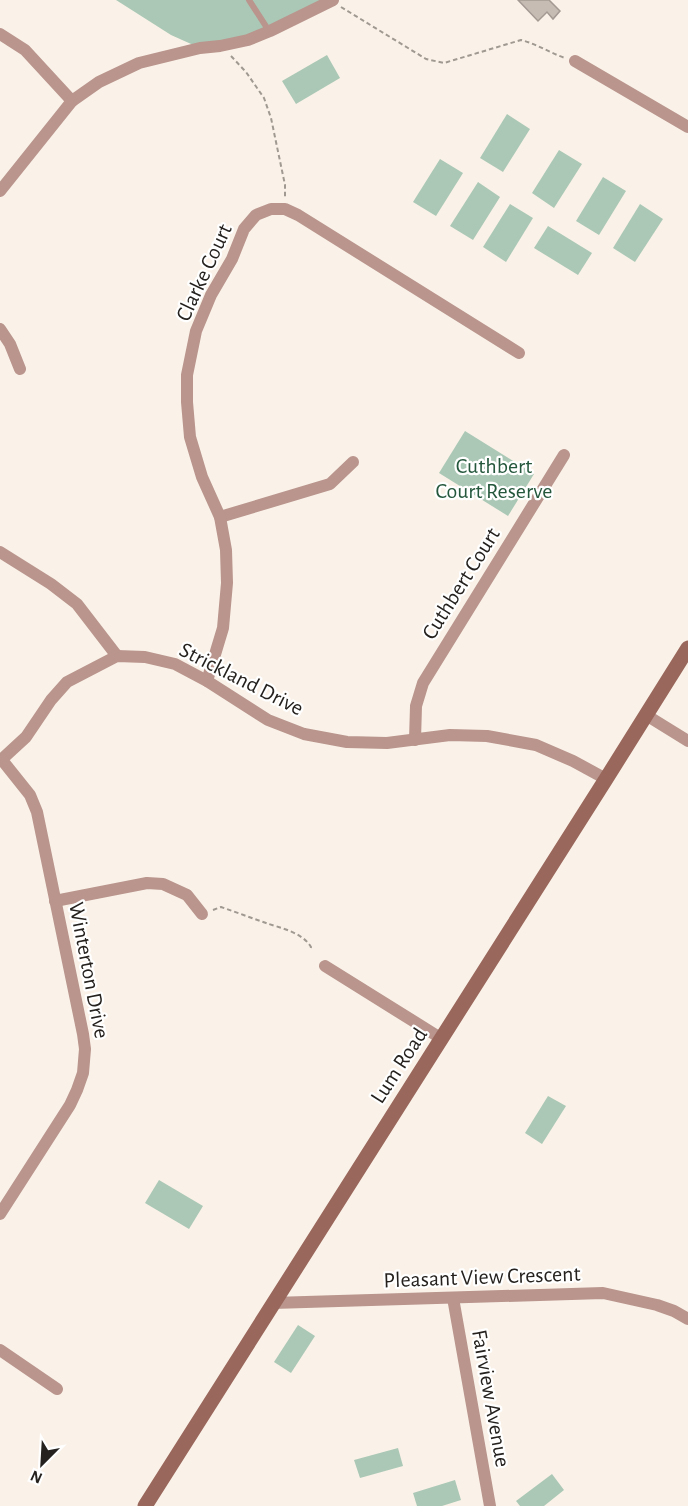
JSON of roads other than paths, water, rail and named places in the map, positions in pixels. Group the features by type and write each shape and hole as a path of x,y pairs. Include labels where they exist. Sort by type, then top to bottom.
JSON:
{"street":[{"path":"0,191 72,101 99,82 139,63 200,48 248,40 332,0"},
{"path":"0,34 25,50 72,101"},
{"path":"575,61 688,127"},
{"name":"Clarke Court","path":"207,681 223,628 227,583 226,550 220,517 202,477 190,437 187,375 196,331 211,295 232,259 244,229 256,215 271,209 285,209 298,215 519,353"},
{"path":"0,329 10,344 20,369"},
{"name":"Cuthbert Court","path":"416,740 416,706 423,683 564,455"},
{"path":"220,517 330,484 353,462"},
{"path":"0,552 51,584 77,604 117,656 67,682 51,700 26,737 1,761"},
{"name":"Lum Road","path":"145,1506 688,648"},
{"name":"Strickland Drive","path":"117,656 145,657 176,664 268,720 304,734 347,742 387,743 450,735 487,736 536,746 573,761 606,779"},
{"path":"646,715 688,741"},
{"name":"Winterton Drive","path":"0,1214 70,1105 83,1073 85,1049 84,1034 37,812 30,795 1,761"},
{"path":"55,901 147,883 163,884 187,895 202,914"},
{"path":"325,966 442,1039"},
{"name":"Pleasant View Crescent","path":"273,1303 603,1293 657,1305 688,1319"},
{"name":"Fairview Avenue","path":"453,1298 490,1506"},
{"path":"0,1350 57,1389"}],"lane":[{"path":"249,0 270,31"}],"park label":[{"name":"Cuthbert Court Reserve","path":"494,478"}]}
